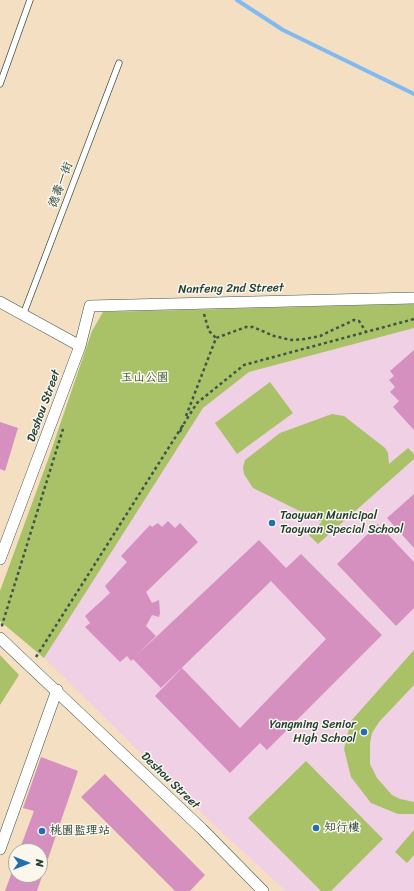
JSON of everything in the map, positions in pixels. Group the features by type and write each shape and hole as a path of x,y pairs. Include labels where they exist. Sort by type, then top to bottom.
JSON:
{"street":[{"name":"Nanfeng 2nd Street","path":"80,346 90,306 414,298"},
{"path":"0,302 80,346"},
{"name":"Deshou Street","path":"0,559 80,346"},
{"name":"Deshou Street","path":"4,634 57,690 263,891"},
{"path":"0,848 57,690"}],"lane":[{"path":"0,84 30,0"},
{"name":"德壽一街","path":"23,315 120,63"}],"path":[{"path":"197,314 212,314"},
{"path":"204,314 209,331 216,338"},
{"path":"30,652 36,659 197,403 244,365 365,331 414,319"},
{"path":"180,432 216,338 246,327 259,329 274,336 291,340 305,339 320,336 354,320 359,321 368,335"},
{"path":"4,634 2,625 65,424"}],"shaded area":[{"name":"Taoyuan Municipal Taoyuan Special School","path":"414,328 414,891 286,891 216,827 44,658 203,408 249,372"}],"green space":[{"name":"玉山公園","path":"414,304 414,328 249,372 203,408 44,658 0,621 0,591 50,454 92,331 103,312"},
{"path":"270,382 293,413 237,454 215,423"},
{"path":"332,414 344,416 385,448 388,453 389,464 408,448 414,454 414,459 318,544 308,534 322,522 253,488 244,474 243,467 245,460 280,433"},
{"path":"414,650 414,685 379,722 372,733 370,743 370,764 377,778 392,795 400,799 414,802 414,814 398,814 371,803 351,777 344,749 351,721"},
{"path":"0,655 19,675 0,705"},
{"name":"知行樓","path":"306,761 383,839 331,891 321,891 248,818"},
{"path":"414,830 414,855 407,863 395,852"}],"building":[{"path":"414,350 414,430 393,407 399,401 390,392 395,387 389,380 394,376 390,371"},
{"path":"0,422 18,428 5,471 0,469"},
{"path":"414,494 414,548 387,518"},
{"path":"168,521 175,528 180,523 198,542 146,592 152,603 159,600 160,613 159,617 152,615 146,626 156,636 137,655 259,540 286,568 301,554 382,635 267,750 260,743 230,773 155,696 182,668 240,728 326,639 271,581 161,688 133,659 131,661 127,656 120,662 85,627 90,623 85,616 110,593 105,586 127,562 121,556 150,525 152,527 158,523 162,527"},
{"path":"378,524 414,562 414,608 396,626 337,564"},
{"name":"桃園監理站","path":"41,757 78,771 48,859 48,843 22,843 34,811 23,808"},
{"path":"105,774 205,875 190,891 175,891 81,797"},
{"name":"桃園監理站","path":"8,883 40,883 37,891 5,891"}],"waterway":[{"path":"237,0 283,30 414,94"}],"place":[{"name":"Taoyuan Municipal Taoyuan Special School","path":"272,523"},
{"name":"Yangming Senior High School","path":"364,732"},
{"name":"知行樓","path":"316,828"},
{"name":"桃園監理站","path":"42,831"}]}
